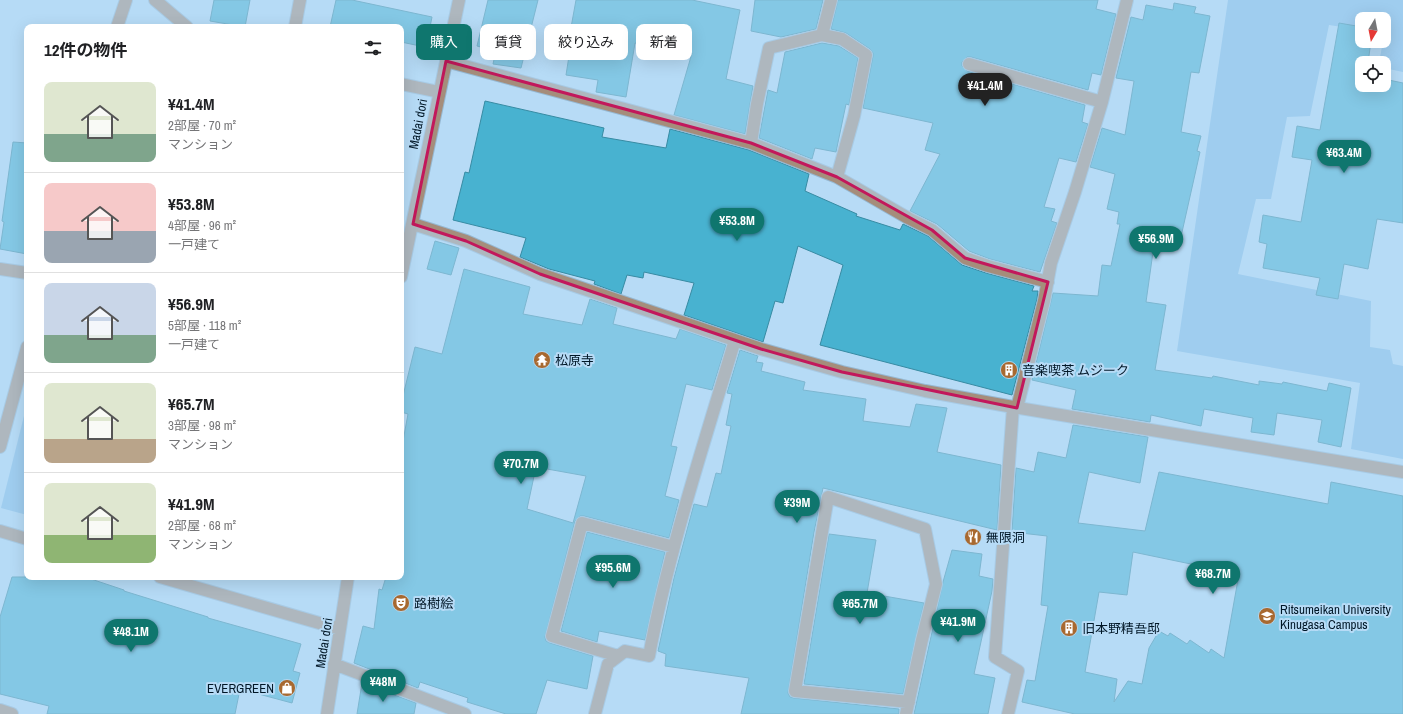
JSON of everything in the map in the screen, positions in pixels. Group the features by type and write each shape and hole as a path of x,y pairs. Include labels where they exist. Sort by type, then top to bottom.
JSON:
{"street":[{"path":"118,24 126,0"},
{"path":"155,0 183,24"},
{"path":"295,24 300,0"},
{"name":"Madai dori","path":"404,264 459,0"},
{"path":"822,35 831,0"},
{"path":"1008,714 1018,672 995,657 1015,408 1031,357 1051,263 1075,192 1102,102 1127,0"},
{"path":"751,143 757,104 769,48 822,35 842,39 866,56 854,116 837,177"},
{"path":"446,61 751,143 837,177 908,218 932,230 966,258 988,266 1048,282"},
{"path":"970,64 1102,102"},
{"path":"404,85 439,92"},
{"path":"413,224 466,241 540,274 735,340 842,372 925,391 1015,408 1403,472"},
{"path":"0,269 24,273"},
{"path":"595,714 608,664 625,651 649,656 656,619 682,517 735,340"},
{"path":"0,447 24,359"},
{"path":"828,497 925,529 936,584 907,708 795,691 828,497"},
{"path":"618,656 552,636 582,523 674,547"},
{"path":"0,531 24,538"},
{"path":"170,580 340,629"},
{"name":"Madai dori","path":"327,714 348,580"},
{"path":"334,664 464,714"},
{"path":"0,710 12,714"}],"highlighted area":[{"path":"446,61 751,143 837,177 932,230 965,258 1048,282 1017,408 842,372 761,349 540,274 466,241 413,224"}],"shaded area":[{"path":"1228,0 1403,0 1403,72 1391,69 1391,56 1380,56 1382,48 1391,48 1391,12 1355,12 1355,29 1329,25 1310,116 1287,117 1271,199 1256,199 1238,274 1371,301 1370,347 1390,350 1393,364 1403,366 1403,459 1351,449 1360,383 1177,351"},
{"path":"24,416 24,514 1,508"}],"building":[{"path":"214,0 250,0 246,24 228,24 210,21"},
{"path":"336,0 352,0 432,17 431,24 416,24 416,45 404,43 404,24 331,24"},
{"path":"488,0 538,0 532,24 482,24"},
{"path":"576,0 692,0 740,10 726,79 753,86 745,134 674,115 690,60 692,60 692,24 636,24 636,43 626,97 596,92 598,80 566,75 568,60 628,60 628,24 572,24"},
{"path":"755,0 823,0 816,29 781,37 751,31"},
{"path":"838,0 1098,0 1096,9 1116,14 1101,75 1092,73 1088,90 971,57 967,57 962,62 962,66 967,71 1085,105 1082,122 1088,124 1076,162 1059,158 1044,207 1055,209 1051,221 1057,223 1040,272 990,259 969,251 937,224 910,211 940,154 925,150 933,123 863,108 873,53 870,49 846,33 831,29"},
{"path":"1174,3 1196,7 1194,13 1210,16 1199,73 1191,72 1181,132 1201,136 1197,151 1200,152 1178,250 1154,245 1146,302 1166,305 1155,370 1212,378 1213,376 1259,385 1259,381 1282,384 1283,382 1327,391 1329,383 1351,388 1341,447 1318,442 1322,420 1277,413 1274,435 1251,432 1253,418 1204,409 1201,426 1151,415 1150,422 1072,409 1076,390 1032,380 1053,293 1098,296 1102,265 1111,266 1120,224 1117,224 1119,212 1107,209 1115,174 1090,167 1102,128 1125,135 1134,81 1116,78 1131,17 1143,20 1146,5 1173,10"},
{"path":"1339,23 1355,26 1355,48 1370,48 1369,56 1355,56 1355,92 1391,92 1391,80 1403,83 1403,223 1377,219 1368,269 1344,264 1338,299 1316,295 1320,278 1263,268 1267,244 1259,242 1263,215 1301,222 1312,160 1292,157 1297,126 1320,130"},
{"path":"480,33 480,47 477,46"},
{"path":"822,43 839,46 858,58 849,105 846,104 836,152 815,148 812,159 759,138 768,90 777,93 785,52"},
{"path":"494,60 523,60 521,68 493,64"},
{"path":"485,101 604,128 602,137 666,148 670,129 749,150 809,174 805,191 857,214 856,216 900,230 903,224 928,236 962,265 1034,286 1032,291 1038,291 1037,299 1012,395 820,345 843,265 798,246 783,303 775,301 763,342 684,315 694,283 644,272 643,278 627,275 621,294 594,284 595,281 549,269 520,257 526,238 453,220 465,172 469,173"},
{"path":"13,142 24,143 24,253 0,249 4,222 2,221"},
{"path":"435,241 459,248 451,275 427,269"},
{"path":"464,269 530,287 523,314 582,325 590,299 617,308 613,324 676,339 680,329 726,345 712,390 686,384 671,446 677,447 665,496 679,500 669,538 584,516 580,516 575,521 545,637 546,641 550,643 593,656 587,689 547,680 536,714 506,714 467,702 468,698 420,682 418,688 354,663 363,626 374,629 379,589 382,590 385,580 404,580 404,436 408,414 404,413 404,392 415,347 442,354","holes":["536,467 586,476 573,523 527,509"]},
{"path":"740,350 758,356 756,362 763,363 761,371 805,382 803,390 866,399 863,421 910,427 916,404 947,408 937,452 1001,465 997,530 823,488 814,532 788,693 790,697 794,698 899,709 899,714 741,714 749,678 665,666 666,654 658,651 674,578 694,504 707,507 716,473 721,474 731,426 726,425 732,394 727,393"},
{"name":"Ritsumeikan University Kinugasa Campus","path":"1073,425 1148,437 1140,483 1089,472 1078,523 1145,531 1159,472 1328,504 1331,482 1403,496 1403,714 1075,714 1022,702 1027,680 1035,681 1048,606 1041,605 1047,536 1012,532 1016,468 1034,472 1038,452 1066,458","holes":["1133,552 1239,574 1224,658 1211,649 1209,653 1190,640 1187,644 1170,633 1168,636 1159,631 1149,648 1142,684 1128,681 1114,702 1117,679 1085,672 1099,592 1127,595"]},
{"path":"587,532 665,552 645,640 599,631 597,642 561,631"},
{"path":"829,534 876,540 867,593 924,603 903,694 804,684"},
{"path":"952,550 982,554 979,576 993,579 992,591 974,674 995,678 988,714 914,714 943,582"},
{"path":"12,577 24,577 24,580 94,580 208,618 301,644 293,671 300,673 292,703 240,689 235,714 47,714 49,706 0,694 0,617"},
{"path":"362,683 416,703 414,714 357,714"}],"place":[{"name":"松原寺","path":"542,360"},
{"name":"音楽喫茶 ムジーク","path":"1009,370"},
{"name":"無限洞","path":"973,537"},
{"name":"路樹絵","path":"401,603"},
{"name":"Ritsumeikan University Kinugasa Campus","path":"1267,616"},
{"name":"旧本野精吾邸","path":"1069,628"},
{"name":"EVERGREEN","path":"287,688"}]}
